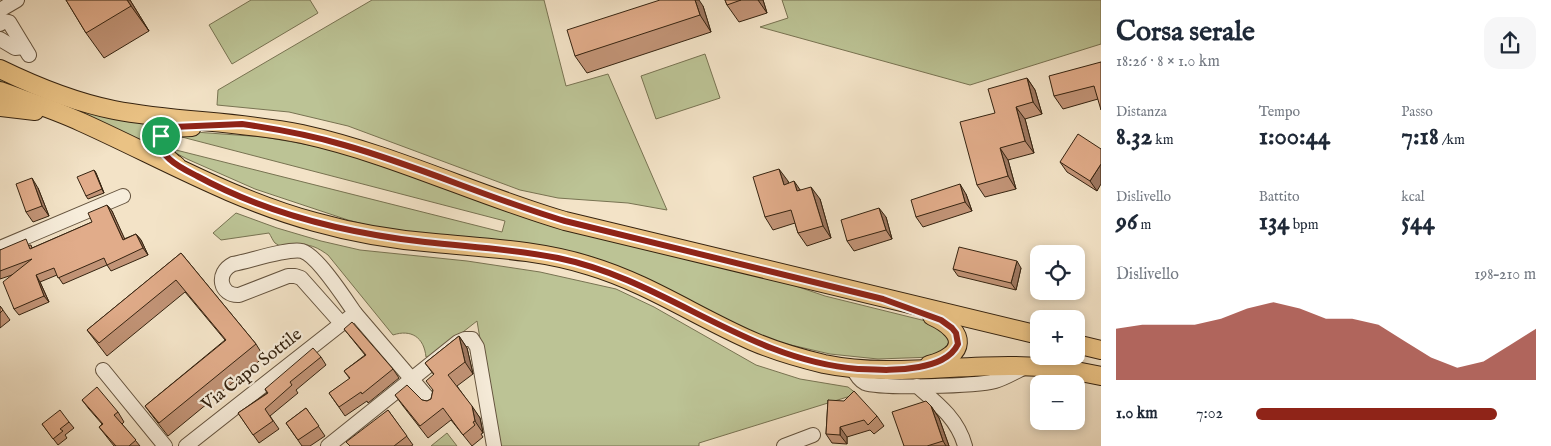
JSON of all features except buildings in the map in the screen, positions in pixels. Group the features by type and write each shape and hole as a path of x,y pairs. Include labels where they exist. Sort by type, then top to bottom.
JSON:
{"main road":[{"path":"0,69 51,92 93,105 138,113 242,124 302,134 409,166 522,208 570,223 1030,334"},
{"path":"0,91 63,114 216,186 286,213 347,230 423,242 524,252 578,262 634,282 737,334 773,350 800,358 853,368 896,370 1027,366 1101,376"},
{"path":"0,107 63,114"},
{"path":"216,186 173,162 163,150 161,136 165,131 173,127 242,124"},
{"path":"883,299 941,320 952,328 958,341 954,352 942,360 922,367 896,370"},
{"path":"1085,346 1101,350"}],"street":[{"path":"0,10 17,0"},
{"path":"0,24 9,22 26,51 15,48 0,39"},
{"path":"0,248 123,196"},
{"path":"341,323 299,277 288,276 239,295 233,295 224,287 222,276 224,270 233,264 290,252 305,252 316,262 356,313 433,404"},
{"name":"Via Capo Sottile","path":"186,446 356,313"},
{"path":"328,446 458,342 472,339 477,347 494,446"},
{"path":"853,368 860,379 869,384 917,386 997,381 1027,366"},
{"path":"103,370 165,446"},
{"path":"949,416 946,396 955,384"},
{"path":"917,386 960,429 965,446"},
{"path":"784,446 813,435"}],"green space":[{"path":"251,0 310,0 318,13 232,64 209,25"},
{"path":"372,0 544,0 566,86 608,74 667,210 628,203 558,198 520,190 348,126 289,112 217,105 218,90"},
{"path":"782,0 1101,0 1101,44 970,85 760,27 788,18"},
{"path":"705,54 720,98 656,119 641,76"},
{"path":"0,76 158,122 151,137 151,149 0,85"},
{"path":"181,131 264,137 338,150 784,282 825,296 942,325 954,344 933,357 878,359 830,354 765,339 657,285 393,232 348,220 255,189 187,159 172,149 502,232 505,221 178,136"},
{"path":"236,213 277,228 360,250 467,261 540,272 616,289 654,307 756,365 800,379 848,387 857,394 699,443 699,446 498,446 477,321 431,357 426,357 423,344 416,336 405,333 393,335 328,255 320,250 306,245 278,245 269,233 221,240 213,233"},
{"path":"447,433 457,446 431,446"}],"route":[{"path":"242,124 322,139 384,157 502,201 565,221 883,299 941,320 956,333 958,344 954,352 948,357 932,364 910,369 873,370 824,364 800,358 754,342 648,288 613,273 578,262 524,252 423,242 360,233 333,227 271,208 216,186 173,162 166,156 163,150 160,140 161,136 167,129 173,127 242,124"}]}
